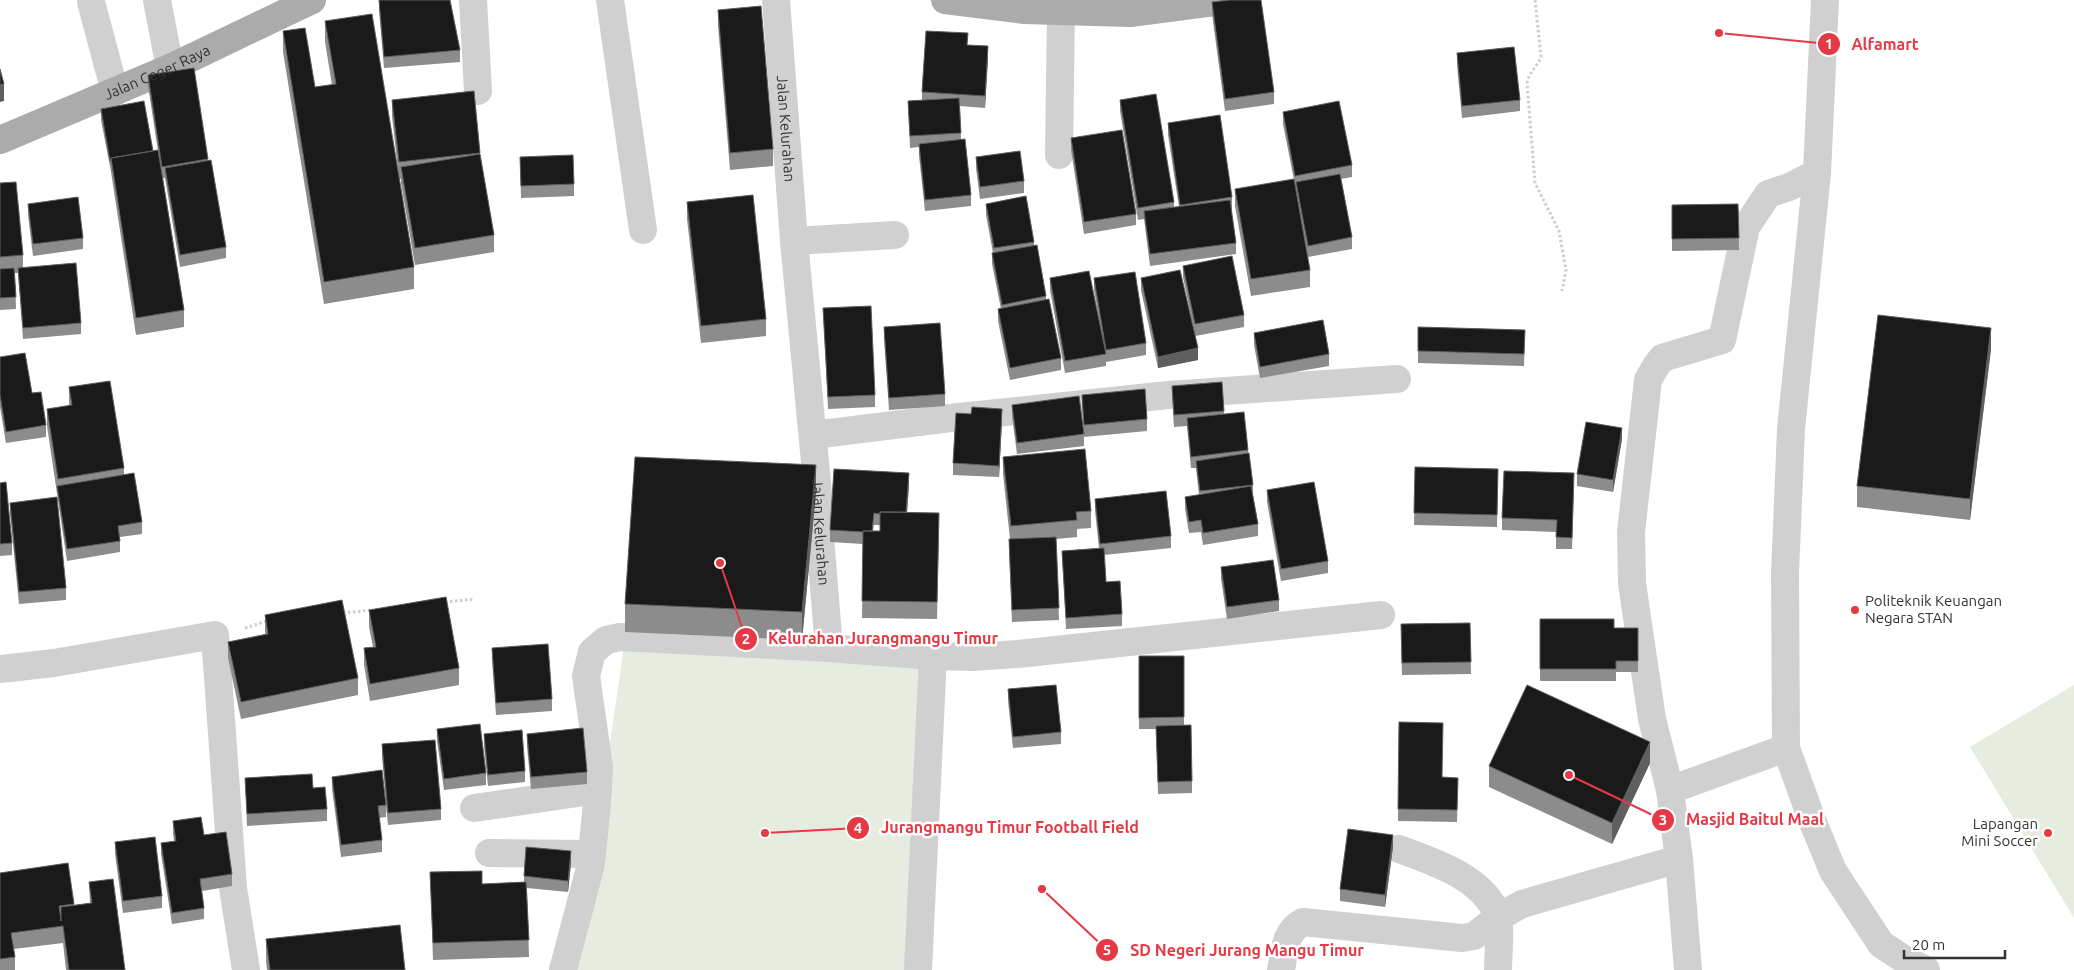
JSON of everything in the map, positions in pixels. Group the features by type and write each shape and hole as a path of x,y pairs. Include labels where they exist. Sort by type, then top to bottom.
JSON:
{"main road":[{"name":"Jalan Ceger Raya","path":"0,140 170,68 312,0"},
{"path":"945,0 1024,10 1061,11 1230,0"}],"street":[{"path":"157,0 170,68"},
{"path":"473,0 478,91"},
{"path":"610,0 643,230"},
{"name":"Jalan Kelurahan","path":"776,0 794,241 813,436 829,648"},
{"path":"1825,0 1817,173 1791,429 1785,574 1786,748 1812,820 1834,871 1881,944 1905,960 1926,970"},
{"path":"91,2 115,92"},
{"path":"1059,155 1061,11"},
{"path":"1688,970 1679,859 1670,790 1652,719 1632,583 1631,532 1648,380 1662,358 1722,340 1746,226 1768,194 1789,187 1817,173"},
{"path":"794,241 895,236"},
{"path":"813,436 959,417 1168,395 1397,379"},
{"path":"563,970 592,854 598,790 599,767 580,732 586,676 592,652 606,640 620,637 972,657 1018,654 1381,615"},
{"path":"0,669 54,663 215,635 233,888 246,970"},
{"path":"918,970 933,656"},
{"path":"1670,790 1786,748"},
{"path":"474,808 598,790"},
{"path":"1398,849 1449,867 1484,893 1495,920 1498,970"},
{"path":"490,853 592,854"},
{"path":"1281,970 1290,932 1294,926 1303,922 1462,938 1474,936 1495,920 1522,904 1679,859"}],"path":[{"path":"1535,0 1540,57 1538,63 1529,74 1526,84 1535,183 1559,231 1566,270 1562,291"},
{"path":"435,603 474,599"},
{"path":"340,613 378,609"},
{"path":"215,635 239,630 269,620"}],"shaded area":[{"path":"625,639 938,661 925,970 565,970 593,862"},
{"name":"Lapangan Mini Soccer","path":"2074,685 2074,918 1970,747"}],"building":[{"path":"379,0 450,0 460,50 384,57"},
{"path":"1261,0 1274,92 1225,99 1212,2"},
{"path":"761,6 773,149 730,153 718,10"},
{"path":"372,14 414,267 324,282 283,31 305,28 315,87 336,84 325,21"},
{"path":"926,31 968,33 967,45 988,46 985,96 922,92"},
{"path":"1514,47 1520,100 1462,106 1457,53"},
{"path":"194,68 208,159 162,167 148,75"},
{"path":"0,69 4,84 0,85"},
{"path":"474,91 480,153 399,162 392,100"},
{"path":"1156,94 1174,202 1138,208 1120,100"},
{"path":"959,98 961,133 910,136 908,101"},
{"path":"144,101 153,151 111,158 110,161 101,109"},
{"path":"1339,101 1352,165 1295,176 1283,112"},
{"path":"1220,115 1232,197 1180,205 1168,123"},
{"path":"1122,130 1136,214 1084,222 1071,138"},
{"path":"965,139 971,195 925,200 919,144"},
{"path":"158,150 184,310 136,318 111,158"},
{"path":"1020,151 1024,181 980,187 976,157"},
{"path":"480,154 494,235 415,248 401,167"},
{"path":"573,155 574,184 521,186 520,157"},
{"path":"211,160 226,247 180,255 165,168"},
{"path":"1340,174 1352,237 1308,246 1296,182"},
{"path":"1294,179 1310,270 1251,279 1235,189"},
{"path":"16,182 23,255 0,257 0,183"},
{"path":"753,195 766,319 701,326 687,202"},
{"path":"1026,196 1034,242 994,248 986,204"},
{"path":"78,197 83,238 33,244 28,204"},
{"path":"1230,200 1236,243 1150,254 1144,211"},
{"path":"1738,204 1739,238 1672,239 1672,205"},
{"path":"1037,245 1046,296 1002,305 992,253"},
{"path":"1232,256 1244,315 1195,324 1183,266"},
{"path":"76,263 81,323 23,328 18,268"},
{"path":"14,268 16,297 0,298 0,269"},
{"path":"1180,270 1198,348 1158,357 1141,278"},
{"path":"1089,271 1106,354 1065,361 1050,278"},
{"path":"1135,272 1146,343 1106,350 1094,278"},
{"path":"1049,299 1061,358 1010,368 998,309"},
{"path":"871,306 875,395 828,397 823,308"},
{"path":"1878,315 1991,328 1970,499 1857,486"},
{"path":"1323,320 1329,354 1260,367 1254,333"},
{"path":"940,323 945,394 889,398 884,327"},
{"path":"1418,327 1525,330 1524,354 1418,351"},
{"path":"25,353 32,393 41,392 46,425 6,432 0,395 0,357"},
{"path":"110,381 124,468 58,479 47,409 72,405 69,387"},
{"path":"1222,382 1224,411 1174,415 1172,386"},
{"path":"1145,389 1147,419 1084,425 1082,395"},
{"path":"1079,396 1084,434 1017,443 1012,405"},
{"path":"972,407 1002,409 999,466 953,463 956,413 971,414"},
{"path":"1244,412 1248,450 1191,457 1187,418"},
{"path":"1586,422 1622,428 1613,480 1577,474"},
{"path":"1085,449 1091,511 1076,512 1077,520 1011,526 1003,457"},
{"path":"1249,453 1253,485 1200,491 1196,461"},
{"path":"635,457 816,465 802,612 625,604"},
{"path":"1415,467 1498,469 1497,515 1414,513"},
{"path":"834,469 909,473 906,512 874,513 872,531 830,530"},
{"path":"1504,471 1574,473 1572,538 1556,537 1557,520 1502,518"},
{"path":"134,473 142,522 118,526 120,541 67,549 57,486"},
{"path":"6,482 12,543 0,544 0,483"},
{"path":"1314,482 1328,561 1281,569 1267,490"},
{"path":"1251,486 1258,524 1203,533 1201,520 1189,522 1185,497"},
{"path":"1166,491 1171,536 1100,544 1095,499"},
{"path":"57,497 66,588 19,592 10,503"},
{"path":"880,512 939,513 937,602 862,601 863,531 880,531"},
{"path":"1056,537 1059,608 1012,610 1009,539"},
{"path":"1104,548 1106,582 1120,581 1122,614 1066,618 1062,551"},
{"path":"1273,560 1279,600 1227,607 1221,567"},
{"path":"446,597 459,668 370,684 364,648 376,647 369,610"},
{"path":"342,600 358,678 241,702 228,642 268,634 265,615"},
{"path":"1540,619 1614,619 1614,628 1638,628 1638,661 1616,661 1616,669 1540,669"},
{"path":"1470,623 1471,662 1402,663 1401,624"},
{"path":"548,644 552,699 496,703 492,648"},
{"path":"1139,656 1184,656 1184,717 1139,718"},
{"path":"1056,685 1061,732 1013,737 1008,689"},
{"path":"1527,685 1650,742 1612,823 1489,766"},
{"path":"1399,722 1443,723 1442,777 1458,778 1457,810 1398,809"},
{"path":"480,724 486,773 444,779 437,729"},
{"path":"1191,725 1192,781 1158,782 1156,726"},
{"path":"583,728 587,772 531,777 527,734"},
{"path":"522,730 525,771 488,775 484,734"},
{"path":"435,740 441,809 388,813 382,744"},
{"path":"382,770 386,805 378,806 382,840 341,845 332,777"},
{"path":"312,774 313,788 325,787 327,809 247,814 245,778"},
{"path":"201,817 204,835 226,832 232,874 200,879 204,908 172,913 161,843 176,841 173,821"},
{"path":"1348,829 1393,835 1385,895 1340,889"},
{"path":"155,837 162,896 123,901 115,842"},
{"path":"526,847 571,851 568,881 524,876"},
{"path":"68,863 74,904 59,906 61,921 61,907 92,903 89,882 113,879 125,970 69,970 63,926 11,933 15,957 0,959 0,873"},
{"path":"482,871 482,884 526,882 529,940 433,943 430,872"},
{"path":"400,925 405,970 270,970 266,939"}],"place":[{"name":"Alfamart","path":"1719,33"},
{"name":"Kelurahan Jurangmangu Timur","path":"720,563"},
{"name":"Politeknik Keuangan Negara STAN","path":"1855,610"},
{"name":"Masjid Baitul Maal","path":"1569,775"},
{"name":"Jurangmangu Timur Football Field","path":"765,833"},
{"name":"Lapangan Mini Soccer","path":"2048,833"},
{"name":"SD Negeri Jurang Mangu Timur","path":"1042,889"}]}
